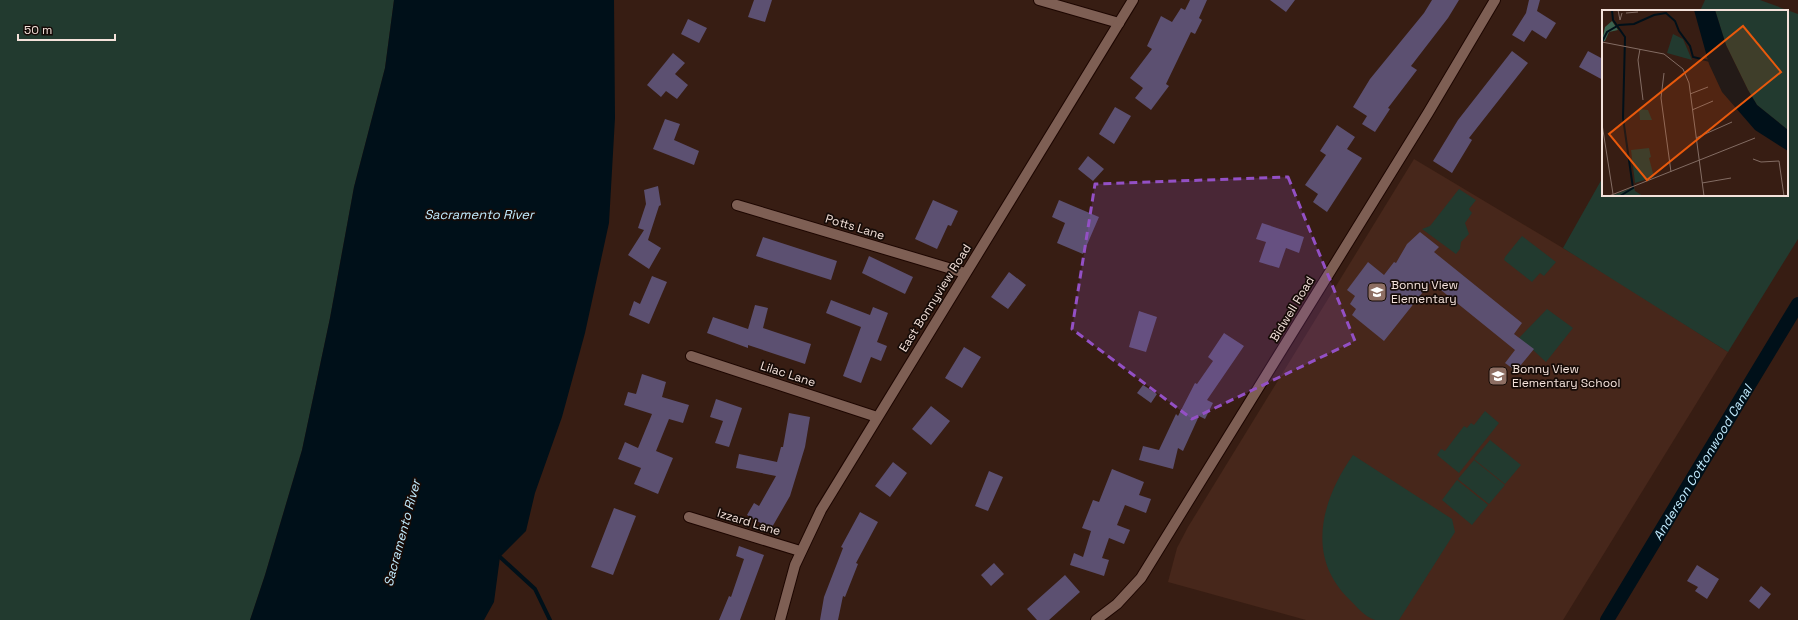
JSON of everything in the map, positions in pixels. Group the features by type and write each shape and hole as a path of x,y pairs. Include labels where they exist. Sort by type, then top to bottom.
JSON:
{"street":[{"path":"1039,0 1119,23"},
{"name":"East Bonnyview Road","path":"780,620 790,580 800,551 827,498 1133,0"},
{"name":"Bidwell Road","path":"1096,620 1117,604 1142,578 1420,126 1495,0"},
{"name":"Potts Lane","path":"737,205 965,273"},
{"name":"Lilac Lane","path":"691,356 877,417"},
{"name":"Izzard Lane","path":"689,517 800,551"}],"highlighted area":[{"path":"1288,177 1355,341 1192,419 1072,329 1095,184"}],"shaded area":[{"name":"Bonny View Elementary School","path":"1414,159 1613,278 1728,352 1563,620 1306,620 1168,582 1177,548 1188,527"}],"green space":[{"path":"0,0 394,0 385,68 354,187 330,318 302,450 250,620 0,620"},
{"path":"1705,0 1760,0 1787,10 1700,10"},
{"path":"1788,10 1798,14 1798,239 1728,352 1563,248 1602,179 1602,196 1788,196"},
{"path":"1459,189 1476,200 1469,209 1472,213 1465,223 1469,234 1461,242 1460,249 1456,254 1422,229 1430,226"},
{"path":"1522,236 1556,262 1544,276 1540,273 1532,282 1504,260"},
{"path":"1547,309 1573,328 1546,362 1518,339"},
{"path":"1485,411 1499,423 1459,473 1437,455 1441,449 1445,451 1464,426 1467,428 1471,423 1474,425"},
{"path":"1490,440 1521,465 1505,484 1474,459"},
{"path":"1353,455 1452,519 1455,532 1399,620 1375,620 1364,614 1335,582 1327,565 1323,546 1323,527 1327,509 1333,490"},
{"path":"1474,460 1505,485 1489,504 1458,479"},
{"path":"1457,480 1488,505 1472,525 1442,500"}],"water":[{"name":"Sacramento River","path":"394,0 614,0 615,118 609,223 585,333 562,417 535,493 526,531 500,557 494,602 484,620 250,620 302,450 330,318 354,187 385,68"}],"building":[{"path":"754,0 772,0 765,22 748,17"},
{"path":"1190,0 1207,0 1199,18 1202,20 1195,34 1191,32 1166,84 1169,86 1151,110 1135,98 1143,88 1130,78 1152,49 1147,46 1161,16 1172,22 1181,8 1185,10"},
{"path":"1270,0 1295,0 1286,12"},
{"path":"1432,0 1459,0 1448,18 1411,66 1417,70 1388,108 1390,109 1375,132 1362,124 1367,116 1353,107 1370,79 1424,13"},
{"path":"1529,0 1540,0 1537,11 1556,23 1546,39 1532,30 1524,42 1512,35 1526,13"},
{"path":"688,19 707,28 699,43 681,34"},
{"path":"1512,51 1528,63 1469,138 1472,140 1452,173 1433,161 1458,120"},
{"path":"1588,51 1602,58 1602,79 1579,67"},
{"path":"673,53 685,63 675,74 688,85 677,99 666,91 661,97 647,85"},
{"path":"1115,107 1131,116 1114,144 1099,134"},
{"path":"665,119 680,124 674,140 699,151 694,165 653,149"},
{"path":"1337,125 1355,137 1347,149 1362,158 1327,212 1313,202 1318,194 1305,185 1326,155 1320,151"},
{"path":"1088,156 1104,169 1093,181 1078,169"},
{"path":"658,186 661,205 659,206 648,240 661,248 649,269 628,255 644,230 638,228 646,204 644,190"},
{"path":"933,200 958,211 951,226 948,225 937,249 915,239"},
{"path":"1059,200 1099,217 1083,254 1057,243 1065,223 1052,217"},
{"path":"1262,223 1304,237 1299,253 1286,248 1279,268 1259,262 1266,242 1256,239"},
{"path":"1420,232 1439,247 1434,252 1522,323 1514,334 1534,349 1516,371 1505,363 1515,350 1431,282 1384,341 1352,315 1356,309 1350,304 1355,296 1347,290 1368,262 1384,275 1394,262 1396,263 1407,244"},
{"path":"763,237 837,261 831,280 756,256"},
{"path":"869,256 913,277 905,294 862,273"},
{"path":"1009,272 1026,285 1008,309 991,297"},
{"path":"652,276 667,282 649,324 629,315 634,301 640,304"},
{"path":"831,300 870,315 873,307 888,313 877,342 887,346 881,361 871,357 861,383 843,376 861,327 826,313"},
{"path":"755,305 768,308 763,328 811,344 805,364 748,345 748,348 707,333 713,317 748,329"},
{"path":"1139,311 1157,317 1146,352 1129,347"},
{"path":"1224,333 1244,346 1207,400 1213,403 1205,419 1199,416 1183,451 1178,448 1173,469 1139,460 1143,446 1159,450 1176,414 1178,416 1195,383 1197,384 1213,361 1208,357"},
{"path":"964,347 981,357 962,388 945,378"},
{"path":"642,374 666,382 662,397 689,405 683,423 669,419 656,451 673,458 658,494 634,484 641,468 618,459 625,442 638,448 652,414 624,405 628,392 636,394"},
{"path":"1143,385 1157,394 1151,403 1137,393"},
{"path":"716,399 742,408 729,447 715,443 723,421 710,417"},
{"path":"931,406 950,421 931,445 912,429"},
{"path":"789,413 810,417 805,447 790,496 771,529 747,515 754,503 759,506 776,476 736,468 739,454 777,462 781,447 783,447"},
{"path":"893,462 907,473 890,497 875,486"},
{"path":"1112,469 1144,482 1139,495 1151,499 1146,513 1125,505 1117,525 1130,530 1124,544 1109,538 1102,558 1109,560 1104,576 1070,565 1074,553 1083,557 1091,531 1082,528 1093,500 1099,502"},
{"path":"989,471 1003,477 988,511 975,506"},
{"path":"614,508 636,516 613,575 591,567"},
{"path":"860,512 878,522 856,563 858,564 845,597 843,596 838,620 820,620 824,597 843,548 841,547"},
{"path":"739,546 764,555 740,620 719,620 729,596 731,597 744,559 736,556"},
{"path":"994,563 1004,574 991,586 981,575"},
{"path":"1697,565 1719,579 1707,599 1695,591 1698,587 1687,581"},
{"path":"1065,575 1080,592 1049,620 1037,620 1027,609"},
{"path":"1761,586 1771,594 1759,609 1749,601"}],"waterway":[{"name":"Anderson Cottonwood Canal","path":"1607,620 1798,304"},
{"path":"500,557 535,589 550,620"}],"place":[{"name":"Bonny View Elementary","path":"1377,292"},
{"name":"Bonny View Elementary School","path":"1498,376"}]}
